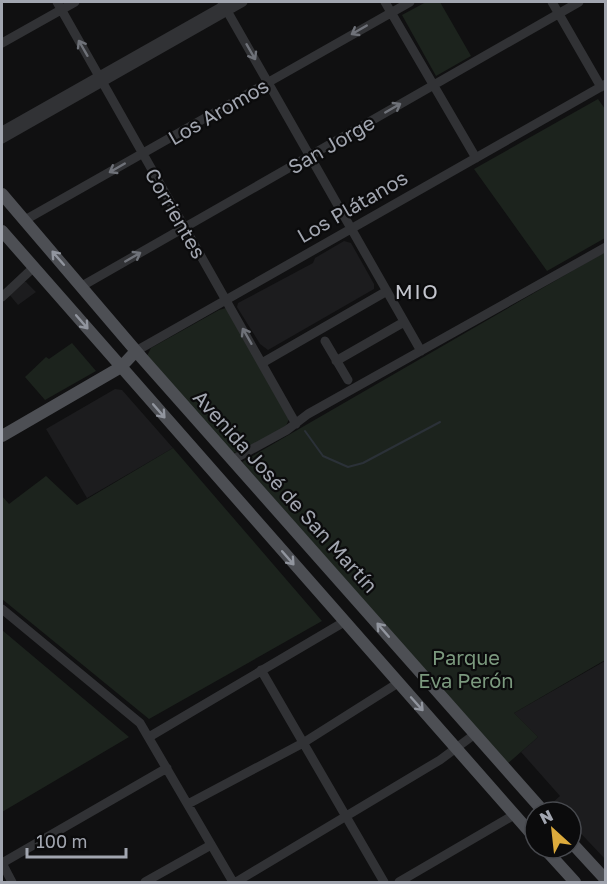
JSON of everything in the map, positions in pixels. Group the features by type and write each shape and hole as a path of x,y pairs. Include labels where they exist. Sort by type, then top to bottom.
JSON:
{"main road":[{"name":"Avenida José de San Martín","path":"2,194 136,351 234,459 533,800"},
{"path":"2,231 523,825"},
{"name":"Los Plátanos","path":"2,434 121,367 136,351"},
{"path":"583,855 604,877"},
{"path":"555,860 574,882"}],"street":[{"path":"2,43 59,6 75,2"},
{"path":"2,139 226,5 243,2"},
{"path":"385,2 476,158"},
{"name":"Los Aromos","path":"25,220 410,2"},
{"path":"552,2 603,86"},
{"name":"San Jorge","path":"82,286 579,2"},
{"path":"226,5 421,351"},
{"name":"Corrientes","path":"59,6 296,424"},
{"path":"2,131 100,79"},
{"name":"Los Plátanos","path":"136,351 603,86"},
{"path":"234,459 296,424 308,414 606,247"},
{"path":"2,297 34,267"},
{"path":"262,363 387,291"},
{"path":"336,360 404,322"},
{"path":"325,341 348,381"},
{"path":"2,609 140,723 234,882 346,817 457,748 475,734"},
{"path":"149,737 344,622"},
{"path":"261,670 384,882"},
{"path":"188,804 303,743 399,683"},
{"path":"12,882 2,863 167,768"},
{"path":"399,882 514,815"},
{"path":"145,882 211,845"}],"shaded area":[{"path":"344,241 351,243 374,284 374,289 268,350 260,344 237,307 238,303 313,263 315,258"},
{"path":"18,281 26,282 36,292 18,305 8,293"},
{"path":"115,389 122,390 173,448 87,498 46,429"},
{"path":"605,661 605,859 583,836 583,800 555,800 560,796 521,752 538,737 514,713"}],"green space":[{"path":"426,2 440,2 471,56 436,76 402,15"},
{"path":"598,99 605,109 605,238 547,271 474,169"},
{"name":"Parque Eva Perón","path":"605,252 605,660 514,713 538,737 507,764 242,462"},
{"path":"226,308 289,419 286,426 238,453 231,452 147,356 151,348"},
{"path":"72,343 96,371 45,400 25,377 46,357 49,359"},
{"path":"173,448 322,621 149,719 2,599 2,496 9,504 46,476 77,505"},
{"path":"2,630 129,737 2,812"}],"waterway":[{"path":"305,431 323,456 348,467 363,463 440,422"}],"district":[{"name":"MIO","path":"417,291"}]}
